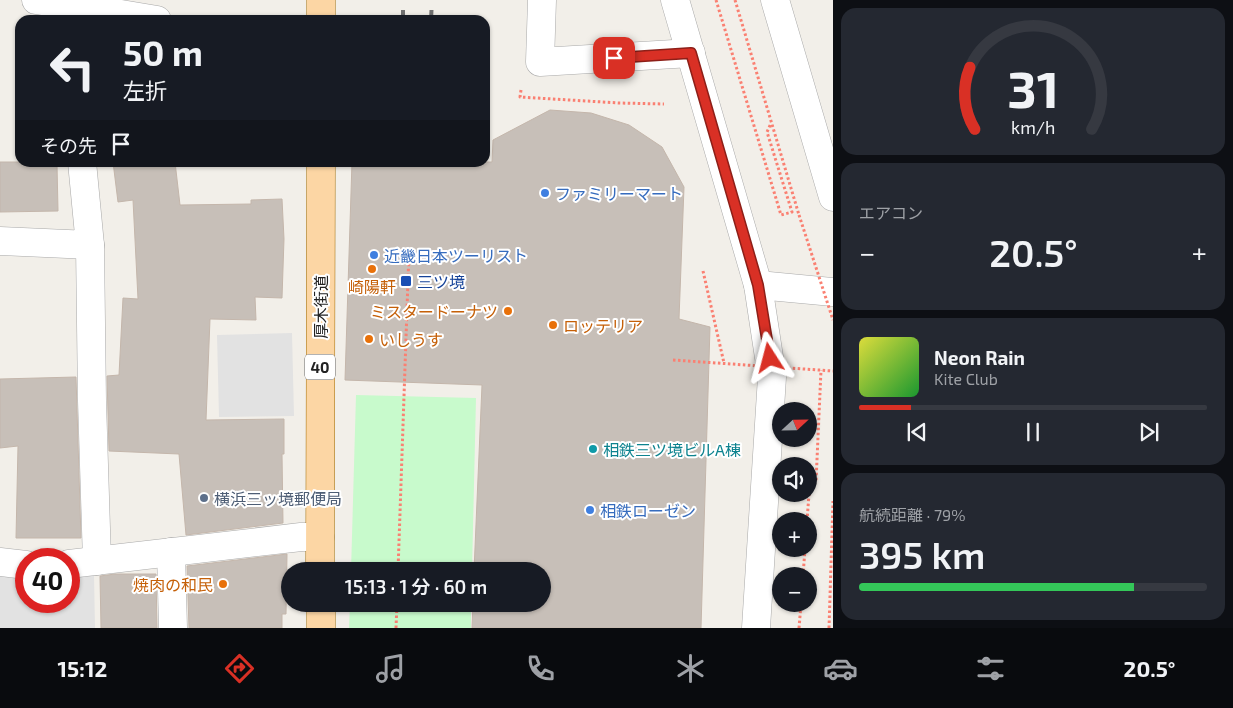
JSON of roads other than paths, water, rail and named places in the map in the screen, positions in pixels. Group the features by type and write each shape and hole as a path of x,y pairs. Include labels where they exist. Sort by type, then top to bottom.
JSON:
{"main road":[{"path":"321,0 321,15"},
{"name":"厚木街道","path":"320,562 321,167"},
{"path":"321,612 321,628"}],"street":[{"path":"36,0 68,12 101,15"},
{"path":"542,0 540,62 691,53"},
{"path":"675,0 758,285 772,377 756,628"},
{"path":"775,0 833,197"},
{"path":"82,167 90,245 97,560"},
{"path":"0,241 90,245"},
{"path":"758,285 833,292"},
{"path":"80,562 301,537 320,537"},
{"path":"171,552 173,628"},
{"path":"0,562 15,564"}],"railway":[{"path":"403,0 403,15"},
{"path":"431,15 432,0"}],"place":[{"name":"ファミリーマート","path":"545,193"},
{"name":"近畿日本ツーリスト","path":"374,255"},
{"name":"崎陽軒","path":"372,269"},
{"name":"三ツ境","path":"406,281"},
{"name":"ミスタードーナツ","path":"508,311"},
{"name":"ロッテリア","path":"553,325"},
{"name":"いしうす","path":"369,339"},
{"name":"相鉄三ツ境ビルA棟","path":"593,449"},
{"name":"横浜三ッ境郵便局","path":"204,498"},
{"name":"相鉄ローゼン","path":"590,510"},
{"name":"焼肉の和民","path":"223,584"}]}
